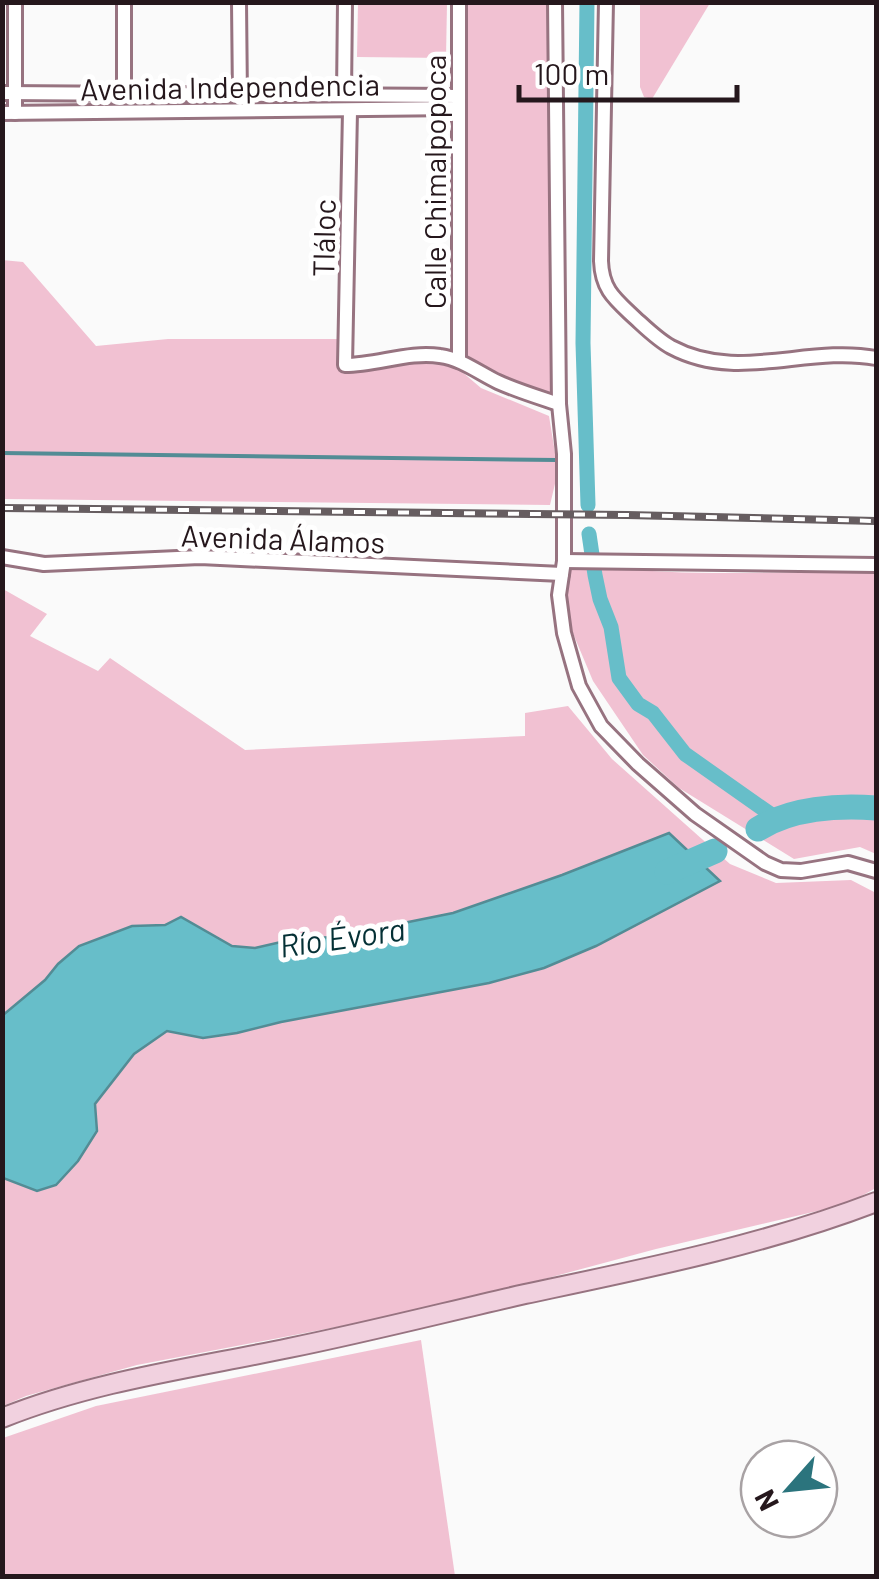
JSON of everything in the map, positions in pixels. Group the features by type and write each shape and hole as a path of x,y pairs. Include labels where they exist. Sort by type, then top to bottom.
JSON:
{"street":[{"path":"9,113 15,2"},
{"path":"124,2 124,94"},
{"path":"239,2 240,112"},
{"path":"344,94 345,2"},
{"name":"Calle Chimalpopoca","path":"459,2 459,361"},
{"path":"555,2 558,404 564,454 559,596 579,686 601,726 638,764 695,814 764,864 801,872 848,863 876,871"},
{"path":"606,2 602,276 607,289 669,346 701,360 730,364 829,354 876,358"},
{"name":"Avenida Independencia","path":"9,93 344,94 458,102"},
{"name":"Avenida Independencia","path":"9,113 350,111 458,102"},
{"name":"Tláloc","path":"350,111 345,365 422,355 459,361"},
{"path":"459,361 501,383 558,404"},
{"name":"Avenida Álamos","path":"2,557 44,564 200,557 563,567 876,565"},
{"path":"2,1418 124,1381 649,1268 778,1234 876,1202"}],"shaded area":[{"path":"358,3 447,3 446,58 357,57"},
{"path":"465,3 547,3 551,398 495,377 466,354"},
{"path":"640,3 710,3 652,99 644,97 640,87"},
{"path":"2,260 23,262 96,346 168,339 341,339 340,370 401,363 454,365 481,388 549,416 558,471 550,505 3,499"},
{"path":"607,567 708,573 876,573 876,854 860,847 794,859 679,788 643,755 593,681 572,631 566,592 570,569"},
{"path":"3,589 47,614 30,636 98,671 110,658 245,750 525,736 525,713 568,706 612,759 730,864 776,883 851,880 876,893 876,1188 826,1209 656,1249 436,1308 137,1365 3,1406"},
{"path":"421,1340 455,1576 3,1576 3,1438 96,1406"}],"water":[{"path":"669,833 720,881 596,946 544,968 489,983 237,1033 203,1038 167,1031 134,1054 95,1104 97,1131 78,1161 56,1185 37,1191 3,1178 3,1015 79,946 132,926 165,925 181,917 232,946 255,948 294,939 334,937 453,913"}],"waterway":[{"path":"587,2 583,343 588,505"},
{"path":"2,453 557,460"},
{"path":"589,534 619,678 685,754 776,818"},
{"name":"Río Évora","path":"758,829 785,816 815,809 876,808"},
{"name":"Río Évora","path":"667,872 715,851"}],"railway":[{"path":"2,508 876,521"}]}
